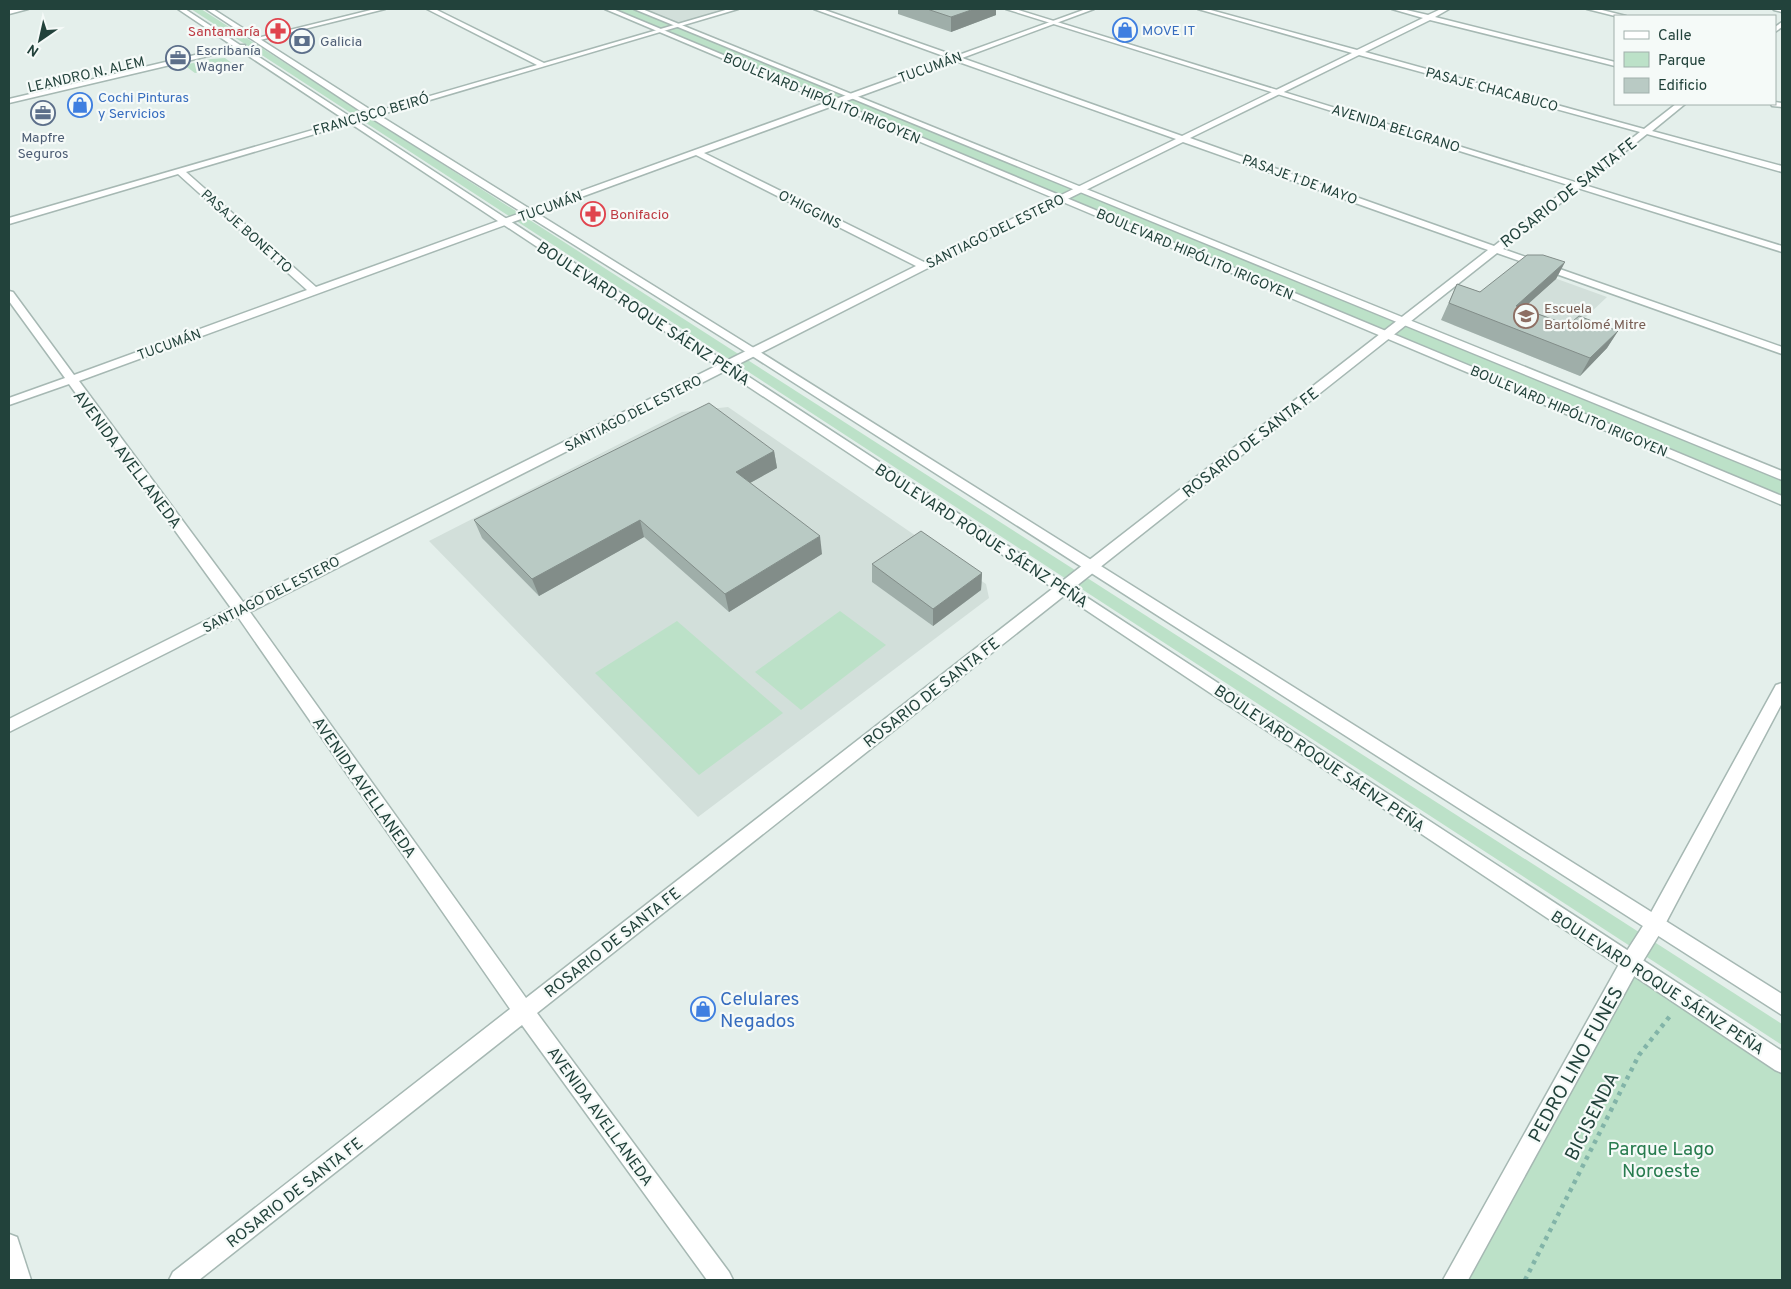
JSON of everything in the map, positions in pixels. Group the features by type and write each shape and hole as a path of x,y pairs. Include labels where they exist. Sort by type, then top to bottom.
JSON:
{"street":[{"path":"9,12 25,9"},
{"name":"BOULEVARD ROQUE SÁENZ PEÑA","path":"181,9 1064,588 1782,1063"},
{"name":"BOULEVARD ROQUE SÁENZ PEÑA","path":"209,9 371,114 753,352 1782,1005"},
{"name":"LEANDRO N. ALEM","path":"9,92 233,44 382,9"},
{"path":"430,9 541,64"},
{"name":"BOULEVARD HIPÓLITO IRIGOYEN","path":"608,9 1782,500"},
{"name":"BOULEVARD HIPÓLITO IRIGOYEN","path":"637,9 1782,476"},
{"name":"FRANCISCO BEIRÓ","path":"9,221 541,64 735,9"},
{"name":"PASAJE 1 DE MAYO","path":"818,9 1782,351"},
{"name":"AVENIDA BELGRANO","path":"1008,9 1782,249"},
{"name":"TUCUMÁN","path":"9,402 1091,9"},
{"name":"PASAJE CHACABUCO","path":"1202,9 1782,169"},
{"path":"1395,9 1614,64"},
{"name":"SANTIAGO DEL ESTERO","path":"9,726 924,266 1186,139 1446,9"},
{"path":"1590,9 1618,15"},
{"path":"1776,9 1782,10"},
{"name":"LEANDRO N. ALEM","path":"9,101 255,39"},
{"name":"ROSARIO DE SANTA FE","path":"181,1280 1680,105"},
{"name":"O'HIGGINS","path":"696,152 924,266"},
{"name":"PASAJE BONETTO","path":"180,171 314,291"},
{"name":"AVENIDA AVELLANEDA","path":"9,294 70,380 240,609 524,1012 721,1280"},
{"name":"PEDRO LINO FUNES","path":"1455,1280 1781,696"},
{"path":"9,1245 20,1280"}],"path":[{"name":"BICISENDA","path":"1524,1280 1639,1055 1684,999"}],"shaded area":[{"path":"637,9 735,9 677,25"},
{"name":"Escuela Bartolomé Mitre","path":"1519,271 1535,271 1607,297 1569,333 1607,348 1580,376 1453,325"},
{"path":"728,407 986,584 989,598 698,817 429,541 682,412"}],"green space":[{"path":"191,9 201,9 1782,1024 1782,1045"},
{"path":"608,9 637,9 1782,476 1782,501"},
{"path":"225,58 233,64 195,73 184,65 211,59"},
{"path":"840,611 886,645 801,710 755,672"},
{"path":"677,621 783,713 699,775 595,673"},
{"name":"Parque Lago Noroeste","path":"1630,964 1782,1063 1782,1280 1455,1280"}],"building":[{"path":"927,9 974,9 951,17"},
{"path":"1527,255 1543,255 1565,262 1516,306 1568,325 1579,316 1618,331 1590,358 1449,303 1457,284 1480,292"},
{"path":"709,403 774,451 736,472 820,536 725,594 640,520 532,579 474,520"},
{"path":"921,531 982,573 933,609 872,564"}],"place":[{"name":"MOVE IT","path":"1125,30"},
{"name":"Santamaría","path":"278,31"},
{"name":"Galicia","path":"302,41"},
{"name":"Escribanía Wagner","path":"178,58"},
{"name":"Cochi Pinturas y Servicios","path":"80,105"},
{"name":"Mapfre Seguros","path":"43,113"},
{"name":"Bonifacio","path":"593,214"},
{"name":"Escuela Bartolomé Mitre","path":"1526,316"},
{"name":"Celulares Negados","path":"703,1009"}]}
